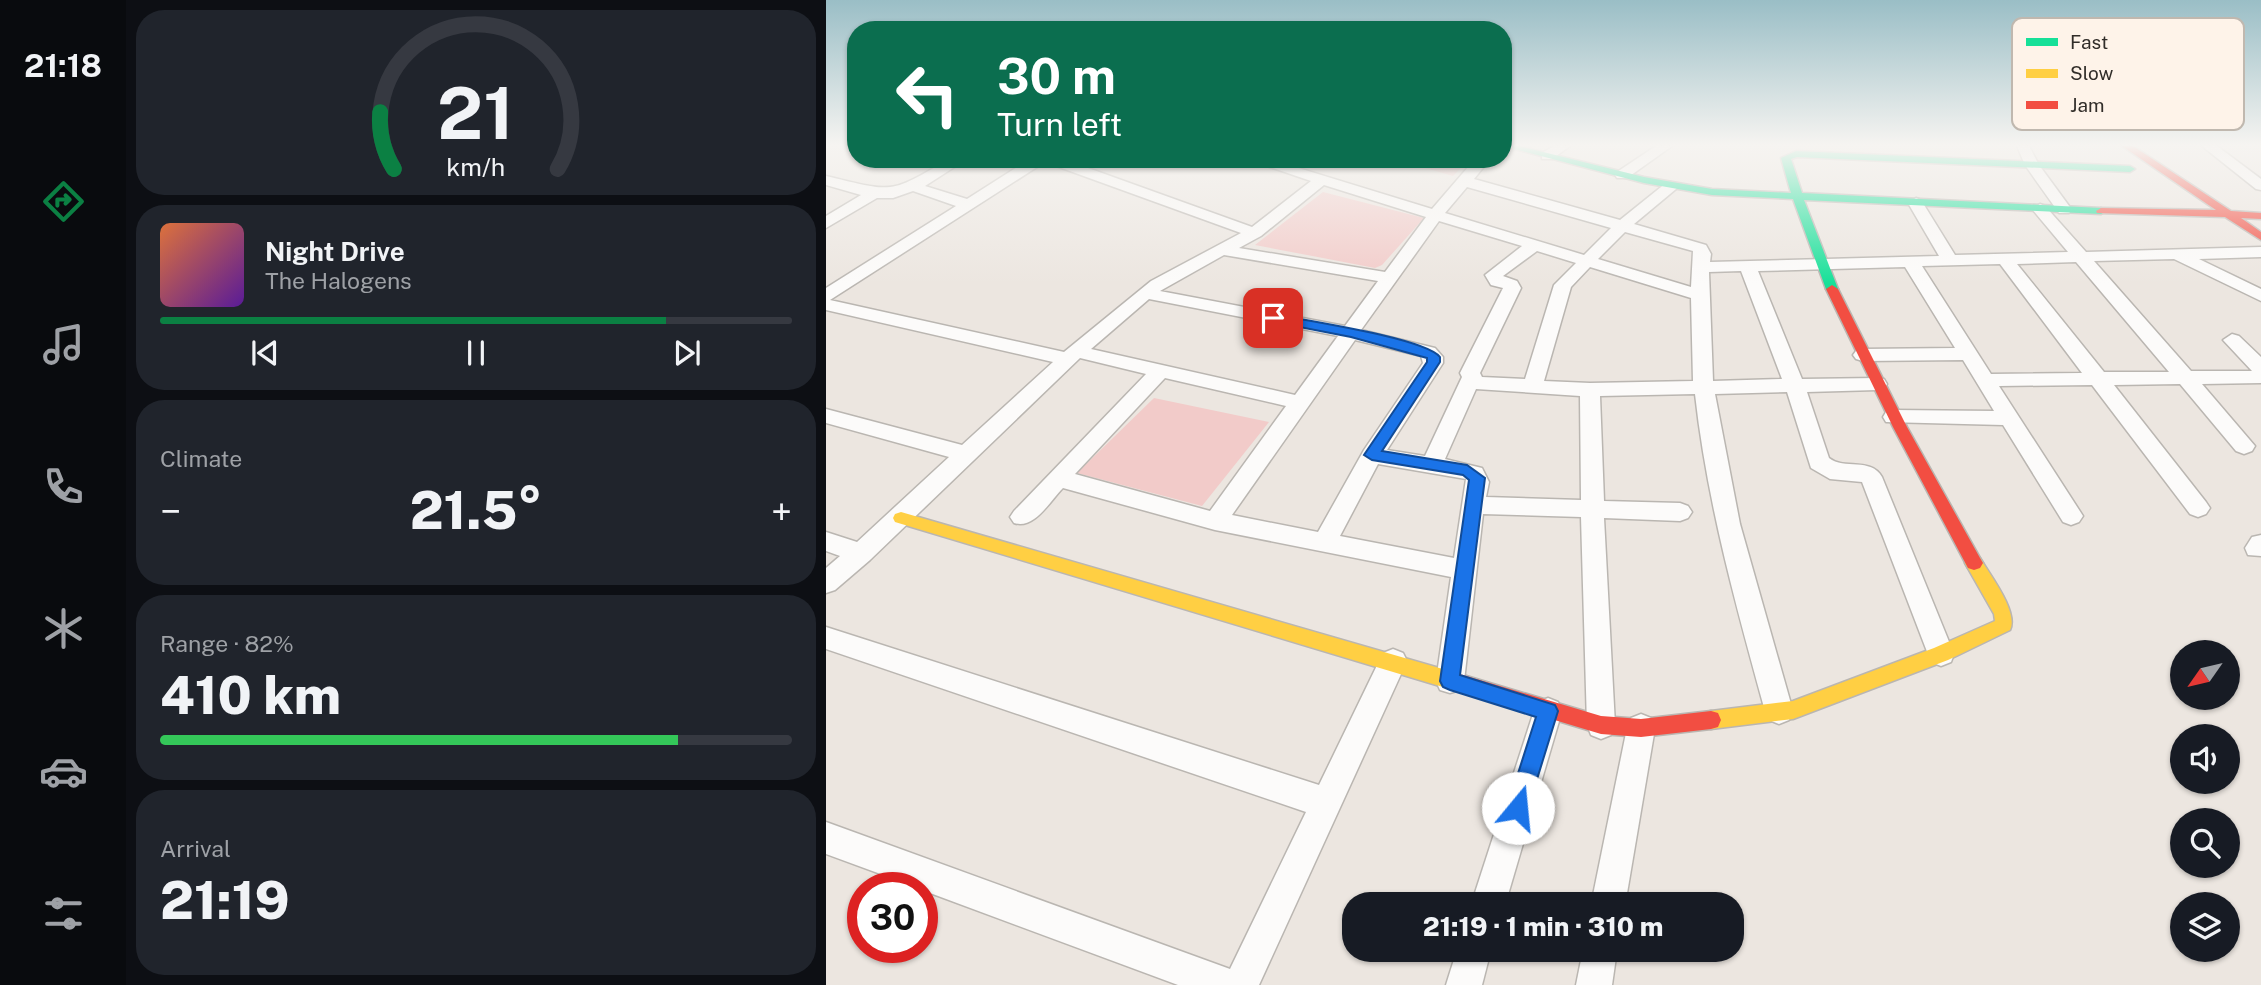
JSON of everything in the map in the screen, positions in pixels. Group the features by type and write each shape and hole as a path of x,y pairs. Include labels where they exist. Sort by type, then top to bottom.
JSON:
{"street":[{"path":"870,192 895,192"},
{"path":"929,192 969,205"},
{"path":"826,296 989,192"},
{"path":"1141,192 1255,233"},
{"path":"826,583 901,518 1071,355 1144,293 1167,278 1255,233 1307,192"},
{"path":"1361,192 1699,295"},
{"path":"1215,521 1389,278 1455,192"},
{"path":"1500,192 1620,228 1700,248 1703,254 1699,295 1702,388 1729,535 1779,711"},
{"path":"1532,388 1559,292 1569,277 1620,228 1664,192"},
{"path":"1712,192 2040,209 2244,215"},
{"path":"901,518 1393,661 1450,681 1601,725 1641,728 1794,710 1941,654 2004,625 2003,613 1877,384 1821,263 1794,192"},
{"path":"2051,192 2064,210"},
{"path":"2205,192 2244,215 2261,237"},
{"path":"2209,192 2261,226"},
{"path":"826,223 874,193"},
{"path":"1916,203 1950,260"},
{"path":"2040,209 2244,446"},
{"path":"1432,465 1471,379 1470,373 1512,288 1511,285 1497,281 1494,275 1535,245"},
{"path":"1222,250 1389,278"},
{"path":"1700,267 2261,252"},
{"path":"2178,254 2261,296"},
{"path":"2005,259 2199,508"},
{"path":"1910,261 2071,516"},
{"path":"1747,265 1795,387 1819,461 1830,471 1866,474 1874,481 1941,654"},
{"path":"1144,293 1351,333 1428,352 1433,357 1433,362 1372,455 1325,542"},
{"path":"826,305 1071,355 1161,370 1301,403"},
{"path":"2232,340 2261,368"},
{"path":"1863,355 1968,354"},
{"path":"1022,517 1161,370"},
{"path":"1985,380 2261,377"},
{"path":"1471,379 1484,385 1590,390 1877,384"},
{"path":"1590,390 1594,593 1601,725"},
{"path":"826,416 967,454"},
{"path":"1893,417 2008,418"},
{"path":"1372,455 1474,474 1478,482 1450,681"},
{"path":"1058,478 1215,521 1465,570"},
{"path":"1473,505 1680,512"},
{"path":"826,541 861,552"},
{"path":"826,638 1326,803"},
{"path":"1241,985 1393,661"},
{"path":"1492,892 1548,711"},
{"path":"1610,892 1641,728"},
{"path":"826,838 1226,985"},
{"path":"1464,985 1471,962"},
{"path":"1594,985 1598,962"}],"shaded area":[{"path":"1323,192 1424,218 1382,265 1375,268 1255,245"},
{"path":"1154,398 1269,422 1202,506 1077,473"}],"traffic: fast":[{"path":"1712,192 2101,211"},
{"path":"1796,192 1832,289"}],"traffic: slow":[{"path":"901,518 1453,681"},
{"path":"1711,720 1793,710 1941,654 2004,625 2003,613 1974,563"}],"traffic: jam":[{"path":"2195,192 2228,214 2261,216"},
{"path":"2101,211 2228,214 2261,237"},
{"path":"1832,289 1900,427 1974,563"},
{"path":"1453,681 1601,725 1641,728 1711,720"}],"route":[{"path":"1273,318 1351,333 1428,352 1433,357 1433,362 1372,455 1467,471 1477,478 1450,681 1548,711 1518,808"}]}
